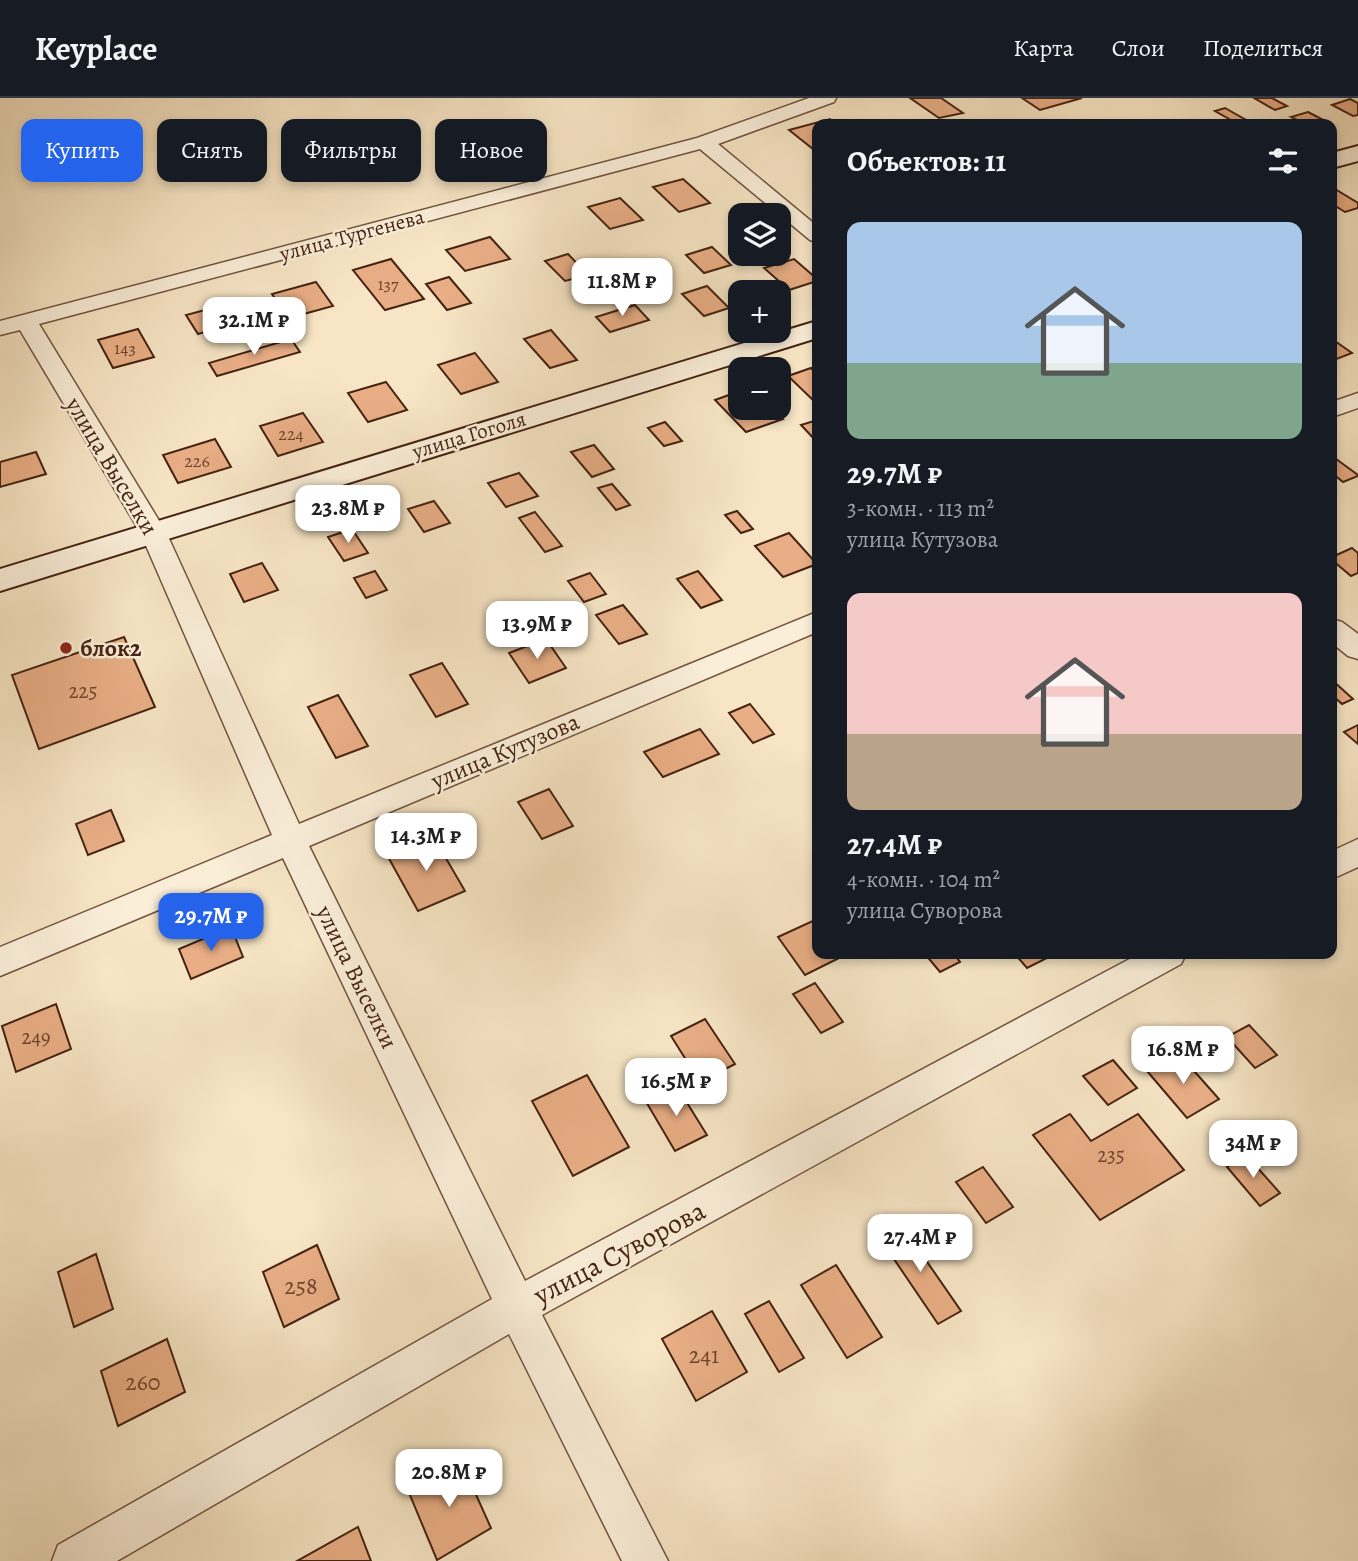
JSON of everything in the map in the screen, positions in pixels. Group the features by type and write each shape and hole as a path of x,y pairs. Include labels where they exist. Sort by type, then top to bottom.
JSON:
{"main road":[{"path":"1337,159 1358,153"},
{"name":"улица Гоголя","path":"0,580 812,330"}],"street":[{"name":"улица Тургенева","path":"13,325 704,142 827,98"},
{"path":"704,142 812,232"},
{"name":"улица Выселки","path":"13,325 153,532 290,840 517,1307 646,1561"},
{"path":"1337,408 1358,400"},
{"name":"улица Кутузова","path":"0,962 812,623"},
{"path":"1337,633 1358,649"},
{"path":"1337,863 1358,852"},
{"name":"улица Суворова","path":"74,1561 517,1307 1160,959"}],"building":[{"path":"910,98 941,98 963,113 939,118"},
{"path":"1022,98 1082,98 1040,110"},
{"path":"1254,98 1272,98 1287,106 1275,110"},
{"path":"1350,99 1358,103 1358,115 1353,116 1332,105"},
{"path":"1225,108 1244,119 1229,119 1215,111"},
{"path":"1308,112 1321,119 1295,119 1291,117"},
{"path":"812,124 812,148 789,130"},
{"path":"683,179 710,203 679,212 653,187"},
{"path":"1337,190 1358,203 1358,208 1345,212 1337,207"},
{"path":"620,198 643,220 610,229 588,207"},
{"path":"490,237 510,259 465,271 446,250"},
{"path":"712,247 728,262 728,266 704,273 686,255"},
{"path":"568,254 588,275 565,281 545,261"},
{"path":"391,259 424,299 385,310 353,270"},
{"path":"794,259 812,275 812,283 791,289 791,280 778,280 764,268 791,266 791,260"},
{"path":"449,277 471,303 447,310 426,284"},
{"path":"316,282 333,306 289,318 272,294"},
{"path":"707,286 728,308 704,316 682,294"},
{"path":"224,305 236,323 198,334 186,315"},
{"path":"635,305 649,320 610,332 596,317"},
{"path":"138,329 154,357 113,368 98,340"},
{"path":"551,330 577,360 550,368 524,339"},
{"path":"291,339 300,352 217,376 209,363"},
{"path":"1337,342 1352,353 1337,359"},
{"path":"475,353 498,382 461,394 438,365"},
{"path":"812,369 812,399 791,379 791,375"},
{"path":"386,382 407,410 368,422 348,393"},
{"path":"728,395 728,413 715,400"},
{"path":"303,413 323,442 278,456 260,426"},
{"path":"734,420 780,420 746,432"},
{"path":"665,422 682,441 664,446 648,428"},
{"path":"812,422 812,437 801,425"},
{"path":"215,439 231,467 178,483 163,455"},
{"path":"594,445 614,469 592,477 571,452"},
{"path":"36,452 46,474 0,487 0,462"},
{"path":"1337,460 1358,475 1343,482 1337,477"},
{"path":"519,473 538,496 506,507 488,483"},
{"path":"612,484 630,505 616,510 598,488"},
{"path":"434,501 450,523 424,532 408,509"},
{"path":"737,511 753,529 741,533 725,515"},
{"path":"535,512 562,546 545,552 519,518"},
{"path":"352,529 368,553 344,561 328,537"},
{"path":"789,533 812,558 812,566 783,577 755,546"},
{"path":"1352,548 1358,553 1358,573 1351,576 1337,564 1337,555"},
{"path":"262,563 278,590 244,602 230,574"},
{"path":"375,571 387,590 366,598 354,578"},
{"path":"698,571 722,600 701,608 677,579"},
{"path":"590,573 606,594 584,602 568,581"},
{"path":"623,605 647,634 619,644 596,615"},
{"path":"124,637 155,707 39,749 12,675"},
{"path":"546,639 566,668 529,683 509,653"},
{"path":"442,663 468,704 436,717 410,675"},
{"path":"1337,685 1353,699 1342,704 1337,700"},
{"path":"338,695 368,746 336,758 308,707"},
{"path":"750,704 774,734 753,743 729,713"},
{"path":"1358,725 1358,744 1344,732"},
{"path":"700,729 719,754 663,777 644,752"},
{"path":"549,789 573,826 542,839 518,802"},
{"path":"111,810 124,841 88,855 76,824"},
{"path":"433,836 465,891 418,911 387,855"},
{"path":"812,921 812,959 837,959 805,975 778,937"},
{"path":"231,927 243,957 191,979 179,949"},
{"path":"929,959 958,959 960,962 940,972"},
{"path":"1019,959 1045,959 1027,968"},
{"path":"815,983 843,1022 821,1033 793,994"},
{"path":"56,1004 71,1049 16,1072 2,1026"},
{"path":"705,1019 735,1064 700,1082 671,1036"},
{"path":"1249,1025 1277,1055 1255,1068 1227,1037"},
{"path":"1179,1054 1219,1099 1187,1118 1147,1071"},
{"path":"1113,1060 1137,1088 1108,1105 1083,1076"},
{"path":"587,1075 629,1147 573,1176 532,1101"},
{"path":"676,1085 707,1135 675,1151 645,1100"},
{"path":"1070,1114 1091,1141 1138,1114 1184,1170 1100,1220 1033,1135"},
{"path":"1246,1155 1280,1193 1260,1206 1227,1167"},
{"path":"983,1167 1013,1207 986,1223 956,1182"},
{"path":"901,1224 961,1311 938,1324 879,1237"},
{"path":"317,1245 339,1299 284,1327 263,1272"},
{"path":"96,1254 113,1309 74,1327 58,1272"},
{"path":"836,1265 882,1337 847,1358 801,1285"},
{"path":"769,1301 804,1358 779,1372 745,1314"},
{"path":"712,1311 747,1372 696,1401 662,1339"},
{"path":"167,1339 185,1392 118,1426 101,1371"},
{"path":"460,1459 491,1528 437,1560 407,1488"},
{"path":"358,1527 371,1561 297,1561"}],"place":[{"name":"блок2","path":"66,648"}]}
